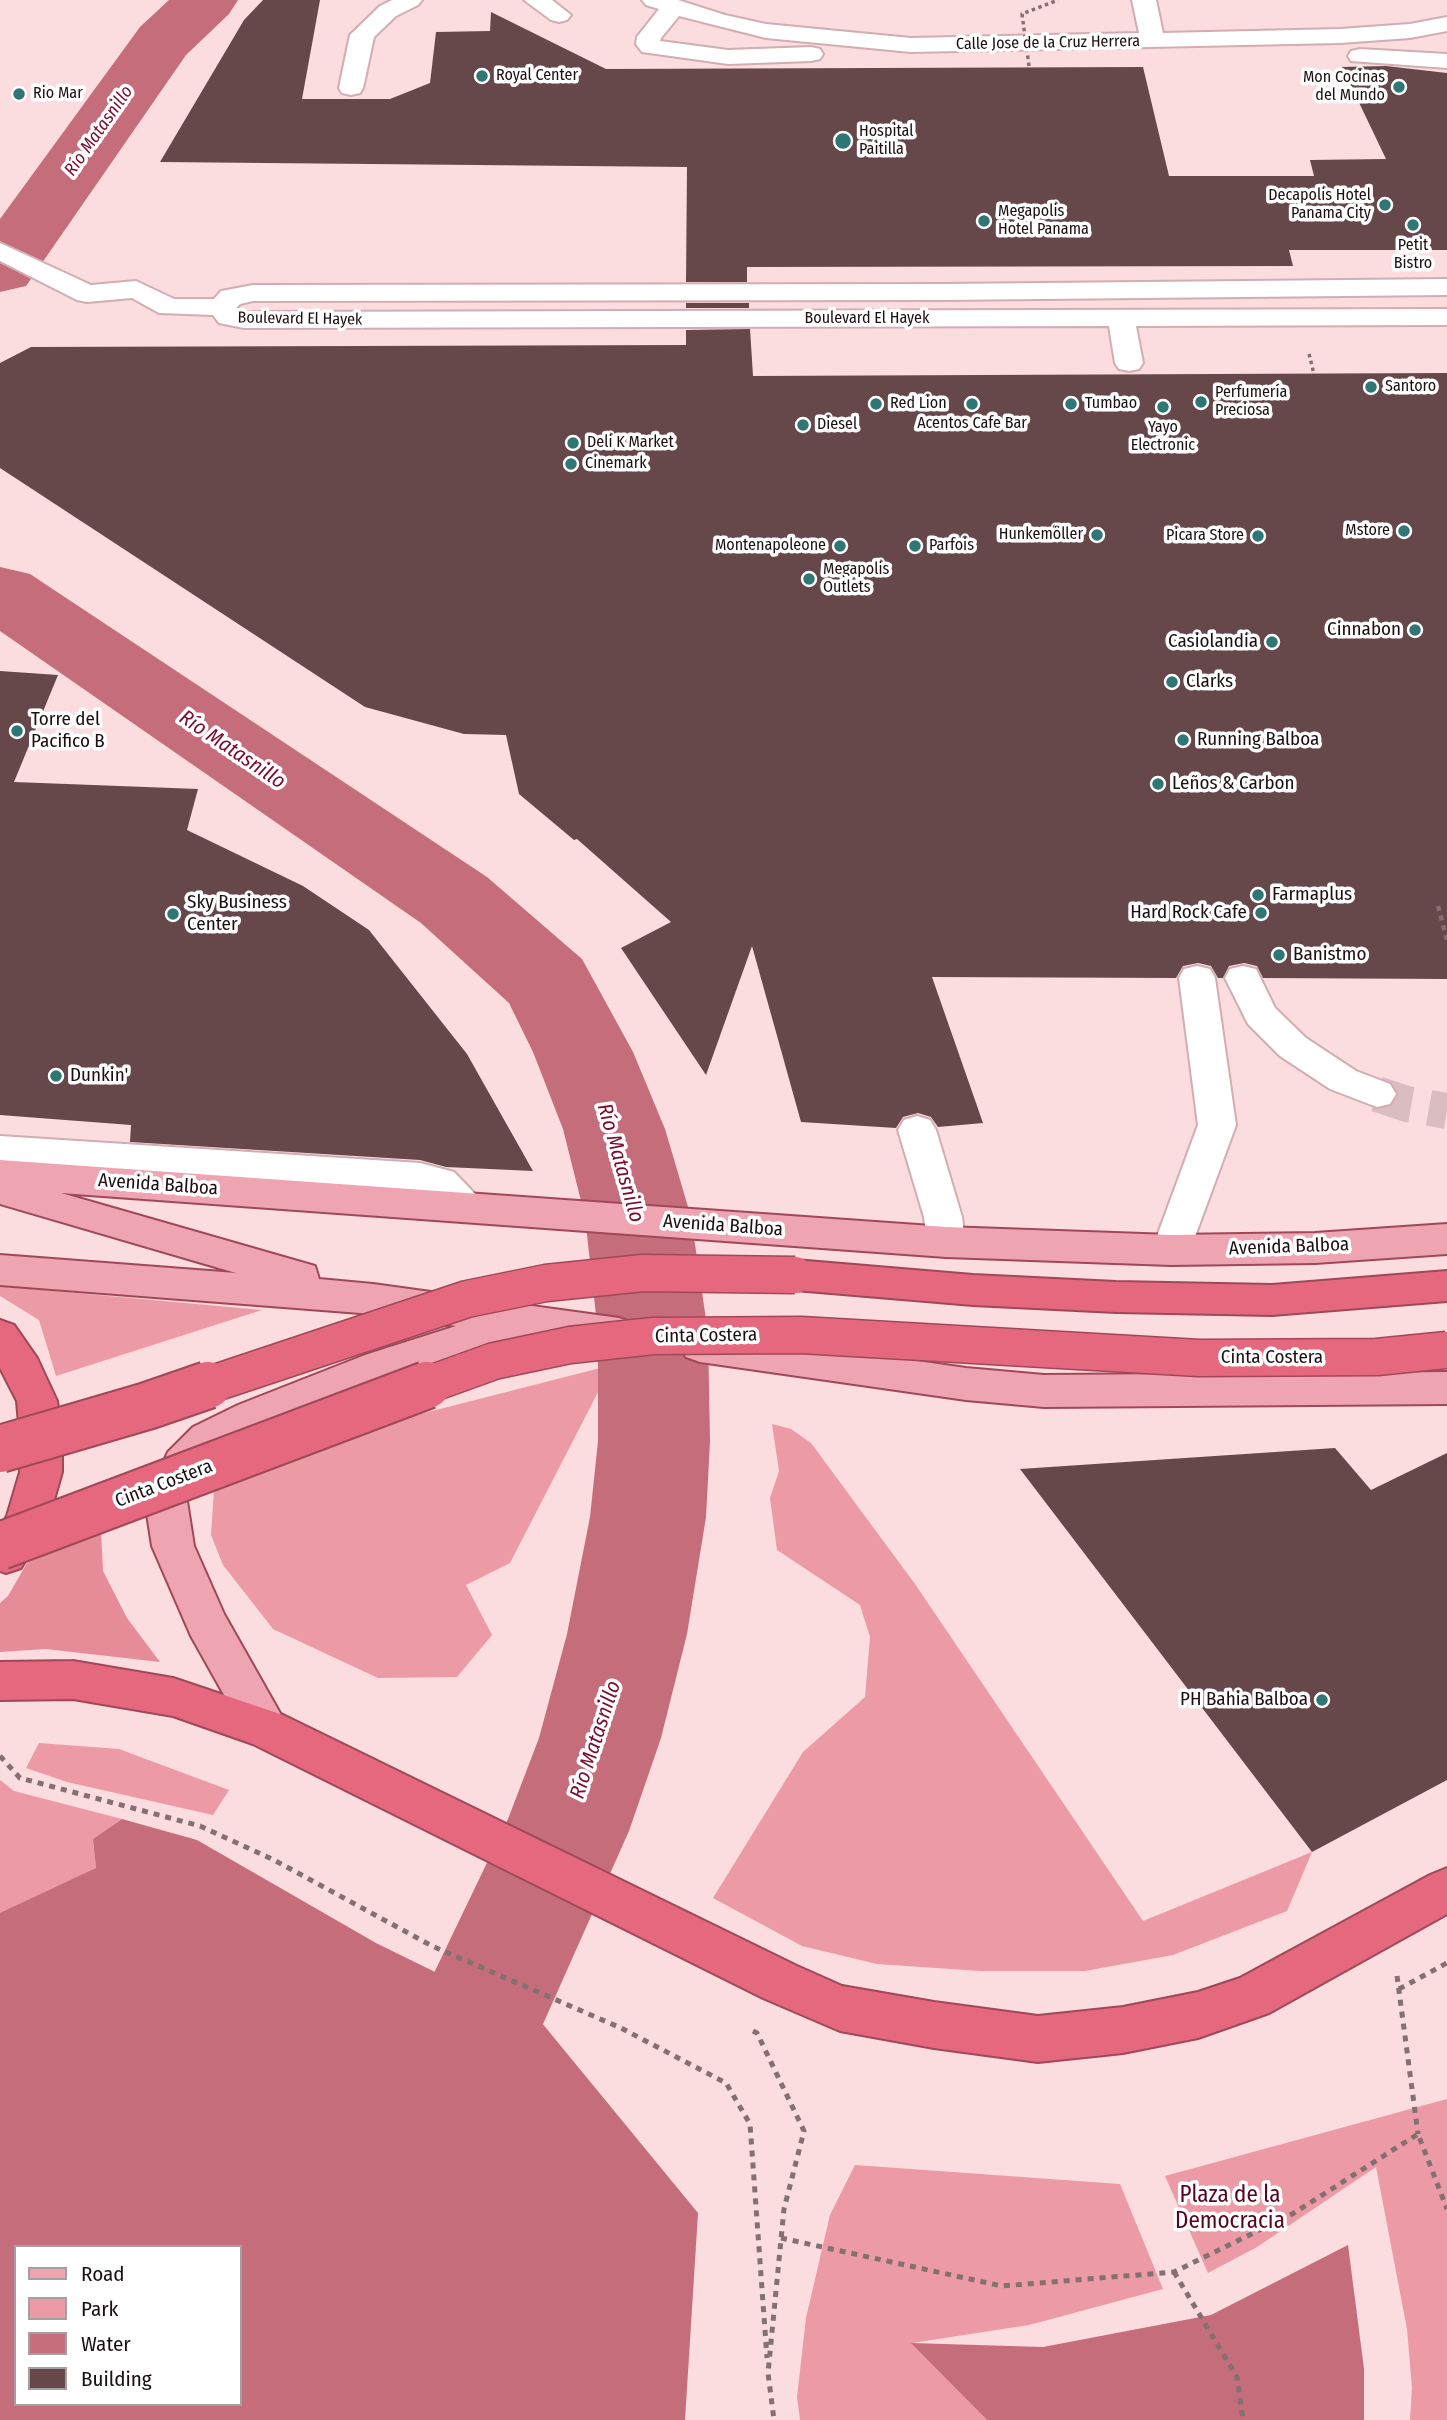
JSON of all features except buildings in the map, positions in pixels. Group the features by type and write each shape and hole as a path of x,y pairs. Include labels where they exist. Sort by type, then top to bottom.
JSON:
{"highway":[{"path":"0,1449 147,1406 306,1351 467,1300 560,1282 643,1273 795,1275 1077,1295 1272,1300 1447,1286"},
{"name":"Cinta Costera","path":"0,1546 353,1410 495,1361 570,1345 653,1336 801,1335 1199,1358 1377,1357 1447,1349"},
{"path":"0,1336 23,1369 37,1401 41,1472 27,1521 0,1566"},
{"path":"0,1681 73,1680 173,1697 280,1735 780,1982 840,2008 934,2025 1038,2039 1123,2030 1198,2015 1252,1997 1447,1890"}],"main road":[{"name":"Avenida Balboa","path":"0,1174 946,1241 1171,1250 1315,1248 1447,1239"},
{"path":"0,1190 373,1299"},
{"path":"0,1270 373,1299 967,1384 1044,1391 1447,1388"},
{"path":"280,1735 206,1623 173,1546 166,1501 183,1464 208,1439 253,1417 379,1366 530,1322"},
{"path":"1369,1390 1447,1349"}],"street":[{"path":"351,88 362,35 388,11 410,0"},
{"path":"536,0 559,15"},
{"path":"1144,0 1153,42"},
{"path":"663,4 649,37 648,44 651,47 728,57 774,57 815,53 837,40"},
{"name":"Calle Jose de la Cruz Herrera","path":"663,4 766,31 837,40 911,45 1189,41 1203,55 1249,50"},
{"path":"1249,50 1340,36 1410,31 1447,24"},
{"path":"1249,50 1447,61"},
{"path":"0,251 87,295 136,289 169,307 221,307"},
{"name":"Boulevard El Hayek","path":"1447,287 956,292 254,293 231,297 221,307 229,317 244,320 1447,317"},
{"path":"1121,318 1129,363"},
{"path":"1171,1250 1217,1125 1197,978"},
{"path":"1243,978 1261,1014 1293,1047 1343,1080 1377,1094"},
{"path":"917,1130 943,1217 946,1241"},
{"path":"0,1150 420,1177 441,1182 464,1207"}],"path":[{"path":"1029,66 1022,14 1058,0"},
{"path":"1438,906 1447,940"},
{"path":"0,1756 20,1778 200,1826 274,1860 432,1946 621,2028 726,2083 750,2123 768,2373 774,2420"},
{"path":"1391,1921 1418,2134 1447,2208"},
{"path":"1399,1989 1447,1963"},
{"path":"757,2034 804,2131 784,2209 768,2373"},
{"path":"781,2238 1002,2286 1174,2272 1294,2213 1418,2134"},
{"path":"1174,2272 1237,2377 1243,2420"}],"green space":[{"path":"0,1286 262,1310 56,1376 39,1320 0,1296"},
{"path":"612,1365 510,1563 466,1585 492,1635 457,1677 378,1678 273,1629 223,1565 211,1535 214,1490 397,1420"},
{"path":"772,1424 791,1429 811,1443 915,1584 1143,1921 1312,1852 1287,1911 1173,1955 1085,1971 980,1971 877,1964 802,1946 713,1898 803,1752 865,1697 870,1637 860,1605 777,1550 770,1498 779,1471"},
{"path":"39,1743 119,1749 229,1790 213,1815 67,1782 26,1768"},
{"path":"0,1780 14,1791 122,1819 93,1839 96,1868 71,1883 0,1914"},
{"name":"Plaza de la Democracia","path":"1447,2099 1447,2420 1410,2420 1412,2388 1407,2329 1376,2167 1257,2247 1208,2273 1165,2176"},
{"path":"855,2165 1120,2184 1163,2289 1029,2325 912,2343 987,2420 800,2420 797,2397 806,2318 830,2215"}],"shaded area":[{"path":"101,1531 103,1571 127,1618 160,1662 46,1649 0,1652 0,1603 8,1596 27,1563"}],"water":[{"path":"122,1819 197,1840 376,1943 488,1998 537,2017 698,2213 685,2420 0,2420 0,1913 96,1868 93,1839"},
{"path":"1348,2245 1364,2369 1364,2420 987,2420 911,2343 1043,2347 1211,2315"}],"waterway":[{"name":"Río Matasnillo","path":"0,270 163,41 206,0"},
{"name":"Río Matasnillo","path":"0,592 454,900 548,983 583,1052 614,1129 638,1217 653,1333 654,1441 648,1517 627,1634 600,1738 566,1831 488,1998"}],"tunnel":[{"path":"1377,1094 1407,1104 1447,1111"}],"place":[{"name":"Royal Center","path":"482,76"},
{"name":"Mon Cocinas del Mundo","path":"1399,87"},
{"name":"Rio Mar","path":"19,94"},
{"name":"Hospital Paitilla","path":"843,141"},
{"name":"Decapolis Hotel Panama City","path":"1385,205"},
{"name":"Megapolis Hotel Panama","path":"984,221"},
{"name":"Petit Bistro","path":"1413,225"},
{"name":"Santoro","path":"1371,387"},
{"name":"Perfumería Preciosa","path":"1201,402"},
{"name":"Red Lion","path":"876,404"},
{"name":"Acentos Cafe Bar","path":"972,404"},
{"name":"Tumbao","path":"1071,404"},
{"name":"Yayo Electronic","path":"1163,407"},
{"name":"Diesel","path":"803,425"},
{"name":"Deli K Market","path":"573,443"},
{"name":"Cinemark","path":"571,464"},
{"name":"Mstore","path":"1404,531"},
{"name":"Hunkemöller","path":"1097,535"},
{"name":"Picara Store","path":"1258,536"},
{"name":"Montenapoleone","path":"840,546"},
{"name":"Parfois","path":"915,546"},
{"name":"Megapolis Outlets","path":"809,579"},
{"name":"Cinnabon","path":"1415,630"},
{"name":"Casiolandia","path":"1272,642"},
{"name":"Clarks","path":"1172,682"},
{"name":"Torre del Pacifico B","path":"17,731"},
{"name":"Running Balboa","path":"1183,740"},
{"name":"Leños & Carbon","path":"1158,784"},
{"name":"Farmaplus","path":"1258,895"},
{"name":"Hard Rock Cafe","path":"1261,913"},
{"name":"Sky Business Center","path":"173,914"},
{"name":"Banistmo","path":"1279,955"},
{"name":"Dunkin'","path":"56,1076"},
{"name":"PH Bahia Balboa","path":"1322,1700"}]}
